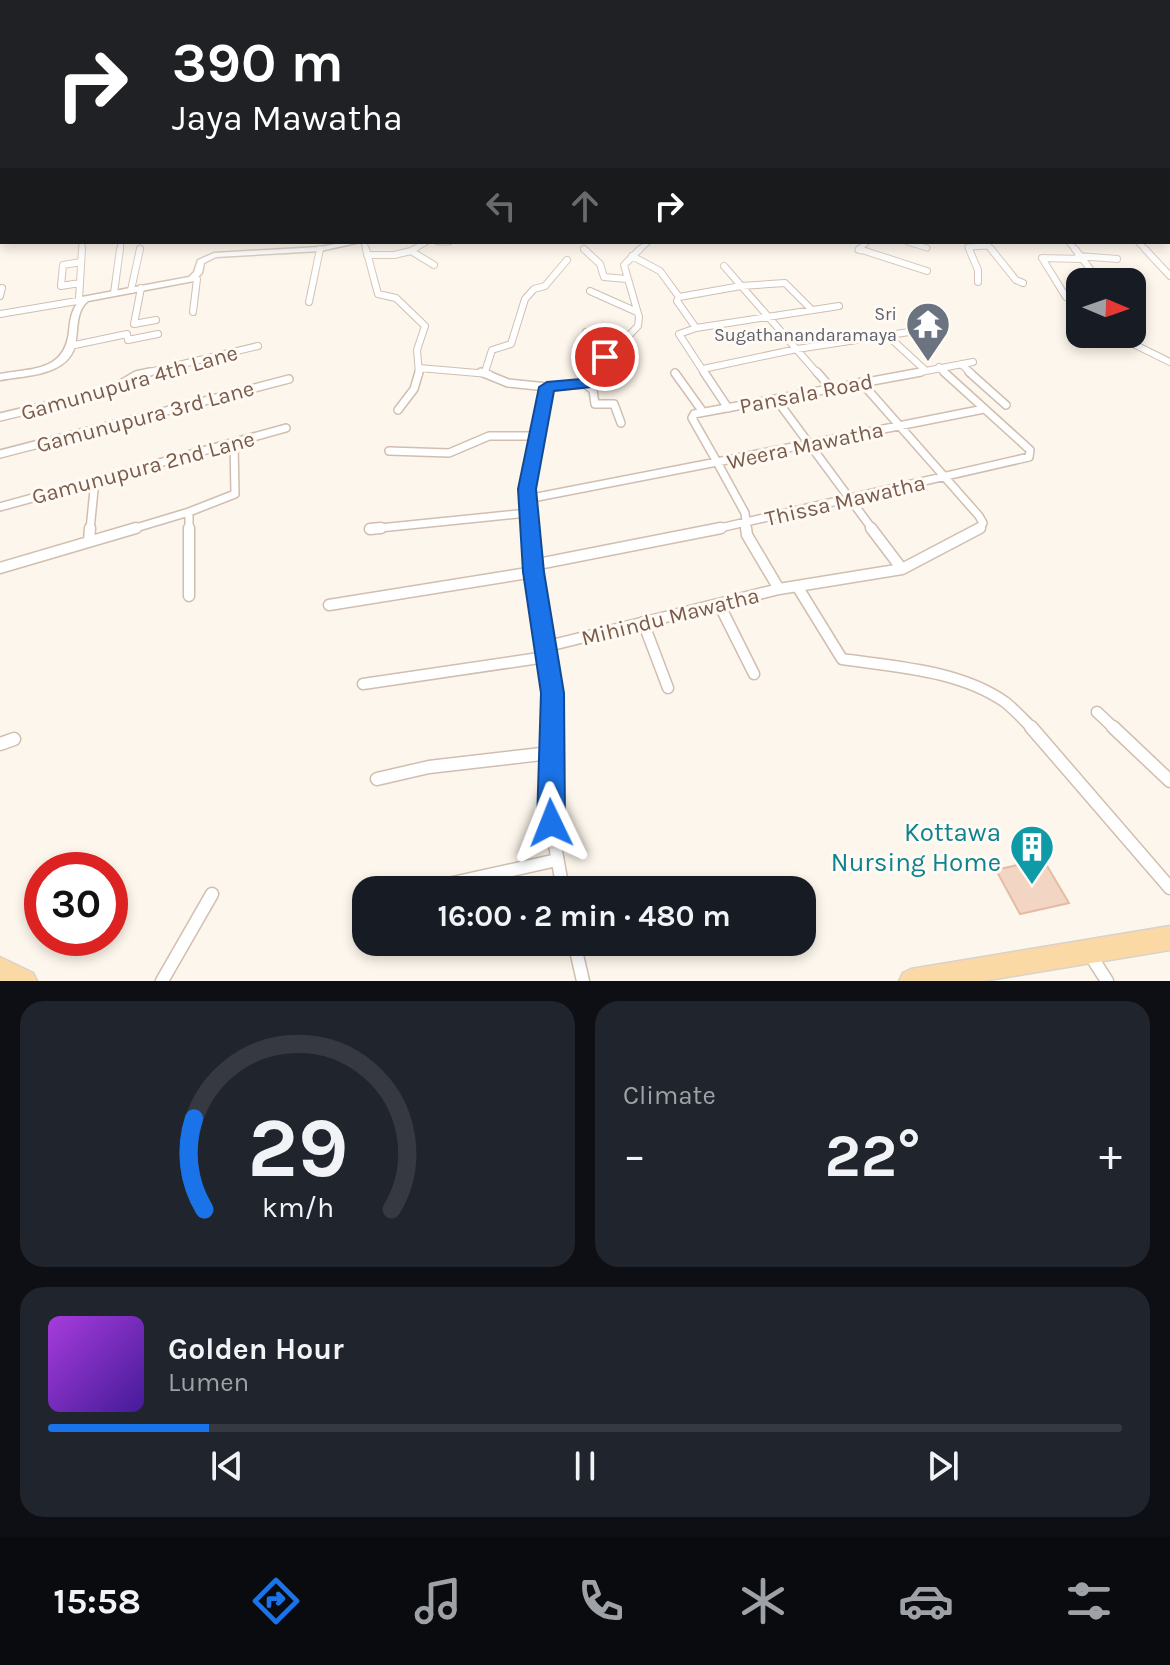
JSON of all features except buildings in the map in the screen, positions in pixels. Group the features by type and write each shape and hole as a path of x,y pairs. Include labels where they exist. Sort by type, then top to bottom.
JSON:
{"main road":[{"path":"911,981 975,976 1170,938"},
{"path":"0,969 25,981"}],"street":[{"path":"0,377 55,365 66,357 81,300 82,244"},
{"path":"114,293 121,244"},
{"path":"194,277 201,262 209,257 291,246 320,249 346,244"},
{"path":"364,244 378,294 396,298 425,326 417,350 419,368 414,389 398,410"},
{"path":"367,255 394,255 423,244"},
{"path":"585,384 598,364 635,330 639,321 624,265 646,244"},
{"path":"865,244 858,250 927,271"},
{"path":"914,244 927,248"},
{"path":"978,282 978,270 968,247 986,244 1016,280 1023,283"},
{"path":"1070,244 1089,268"},
{"path":"1140,244 1170,276"},
{"path":"140,248 134,324 156,320"},
{"path":"309,302 320,249"},
{"path":"584,249 600,264 604,277 627,279"},
{"path":"411,251 434,265"},
{"path":"61,253 61,286 80,283"},
{"path":"632,256 660,271 696,328"},
{"path":"1066,297 1042,258 1117,259"},
{"path":"485,372 492,350 509,346 514,340 525,299 534,289 545,286 567,260"},
{"path":"63,265 81,262"},
{"path":"724,266 831,388"},
{"path":"0,314 194,277"},
{"path":"193,312 197,279 194,277"},
{"path":"679,297 741,286 785,283 811,309"},
{"path":"0,296 2,288"},
{"path":"590,291 637,312"},
{"path":"728,408 679,334 696,328 839,306"},
{"path":"586,332 578,347 598,364"},
{"path":"703,369 797,349 909,332"},
{"path":"70,346 127,334 128,340 158,334"},
{"path":"888,336 925,370"},
{"name":"Gamunupura 4th Lane","path":"0,417 109,391 136,375 258,346"},
{"path":"1142,348 1170,362"},
{"name":"Pansala Road","path":"703,412 973,362"},
{"path":"961,364 1006,405"},
{"name":"Thissa Mawatha","path":"329,605 533,568 746,523 1029,457 1030,450 939,367"},
{"path":"419,368 485,372 508,383 547,387 585,384 593,390 595,404 614,404 621,423"},
{"path":"527,499 717,462 692,418 703,412 675,373"},
{"name":"Gamunupura 3rd Lane","path":"0,454 289,379"},
{"path":"861,382 944,477"},
{"path":"547,387 536,436 527,513 553,706 551,823 560,876"},
{"path":"776,399 902,569"},
{"name":"Weera Mawatha","path":"779,589 747,535 745,513 717,462 984,409"},
{"name":"Gamunupura 2nd Lane","path":"0,507 286,428"},
{"path":"389,451 445,453 460,445 479,444 489,436 536,436"},
{"path":"0,568 189,512 235,494 234,442"},
{"name":"Mihindu Mawatha","path":"363,684 545,652 643,622 720,606 779,589 902,569 981,528 983,523 979,516 944,477"},
{"path":"89,541 95,480"},
{"path":"189,512 189,596"},
{"path":"370,529 527,513"},
{"path":"797,586 842,659 933,672 992,694 1008,704 1035,731 1170,888"},
{"path":"720,606 754,674"},
{"path":"643,622 668,688"},
{"path":"1097,712 1170,781"},
{"path":"0,744 14,739"},
{"path":"377,779 429,767 550,753"},
{"path":"484,876 557,860"},
{"path":"162,981 212,894"},
{"path":"1088,952 1107,981"},
{"path":"577,956 583,981"}],"place":[{"name":"Sri Sugathanandaramaya","path":"928,363"},
{"name":"Kottawa Nursing Home","path":"1032,886"}],"route":[{"path":"551,823 553,693 534,572 527,489 547,387 585,384 605,357"}]}
